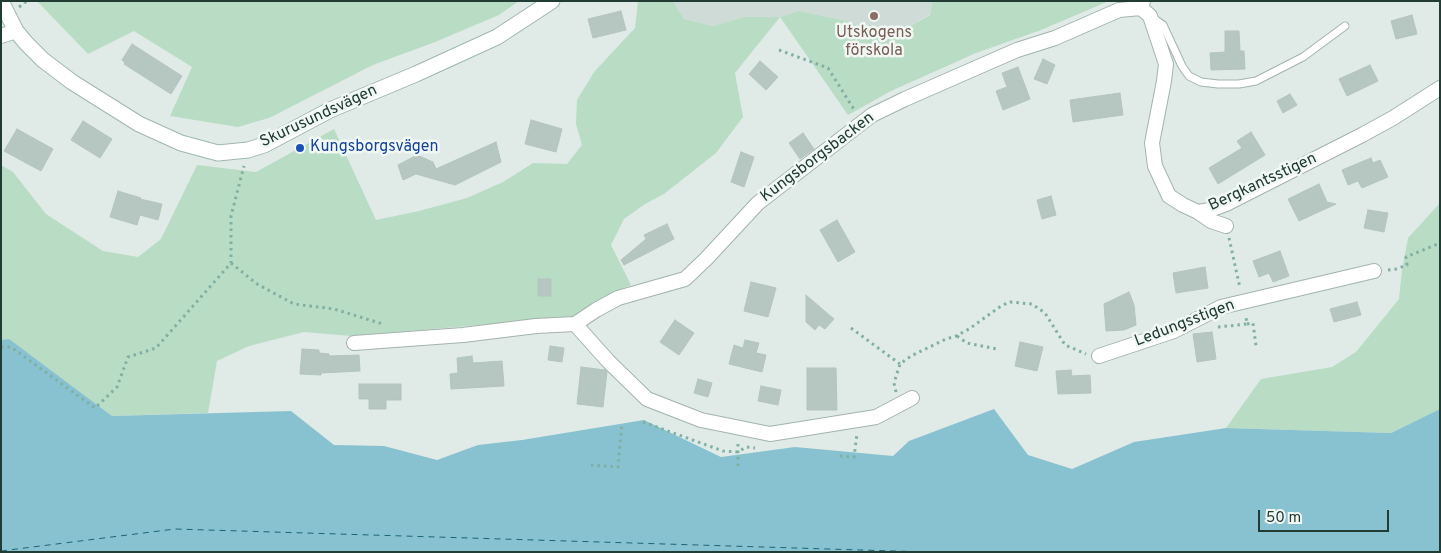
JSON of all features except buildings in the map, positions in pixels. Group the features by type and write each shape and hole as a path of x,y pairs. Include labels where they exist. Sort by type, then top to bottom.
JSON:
{"street":[{"name":"Skurusundsvägen","path":"1,1 16,31 58,71 139,124 181,143 218,153 248,150 264,145 330,110 416,74 497,36 552,1"},
{"name":"Kungsborgsbacken","path":"575,324 618,298 685,279 758,202 862,122 905,99 1017,50 1055,38 1119,10 1145,9"},
{"name":"Bergkantsstigen","path":"1145,9 1166,64 1152,143 1155,166 1170,196 1198,212 1226,204 1346,144 1394,118 1440,88"},
{"path":"1,36 16,31"},
{"path":"1198,212 1211,221 1226,226"},
{"name":"Ledungsstigen","path":"1099,356 1174,331 1221,307 1374,271"},
{"path":"354,343 463,336 536,326 575,324 608,361 647,399 701,420 770,434 876,417 912,398"}],"lane":[{"path":"1145,9 1163,25 1182,66 1189,76 1201,82 1218,84 1239,84 1256,81 1303,56 1345,26"}],"path":[{"path":"779,50 828,68 862,122"},
{"path":"1,347 10,347 95,408 117,387 128,357 156,348 230,263 230,216 245,163"},
{"name":"Ledungsstigen","path":"1226,226 1243,301"},
{"path":"1374,271 1396,269 1407,265 1406,257 1440,243"},
{"path":"230,263 257,284 294,304 334,310 387,326"},
{"path":"899,405 894,384 900,364 911,356 946,338 956,336 969,329 1001,306 1010,302 1032,304 1045,313 1065,345 1084,354 1099,356"},
{"path":"1247,324 1253,323 1256,346"},
{"path":"852,328 900,364"},
{"path":"956,336 968,343 997,349"},
{"path":"643,422 723,452 738,452 746,447 760,449"},
{"path":"591,465 618,467 622,424"},
{"path":"738,443 738,466"},
{"path":"840,456 854,457 855,448"}],"shaded area":[{"name":"Utskogens förskola","path":"673,1 932,1 930,14 906,28 880,30 799,11 780,17 744,17 713,26 684,19"}],"green space":[{"path":"37,1 519,1 499,15 373,65 269,118 238,127 170,116 192,67 134,31 88,54"},
{"path":"638,1 673,1 684,19 713,26 744,17 780,17 735,73 743,117 716,153 664,194 645,204 624,219 611,245 631,285 612,293 573,317 351,336 304,332 249,346 217,361 208,413 112,416 9,340 1,340 1,165 13,172 46,214 103,251 138,257 161,239 197,165 256,172 334,129 376,220 419,211 467,198 503,182 533,163 567,164 582,145 576,124 577,100 594,72 635,28"},
{"path":"932,1 1109,1 1041,30 976,53 891,91 848,115 780,17 799,11 880,30 906,28 930,15"},
{"path":"1440,203 1440,409 1391,433 1226,428 1261,379 1332,367 1356,352 1399,299 1408,238"}],"water":[{"path":"9,339 112,416 291,411 334,445 384,446 437,460 478,445 522,440 644,420 721,457 795,447 893,456 909,441 994,409 1028,455 1072,469 1134,442 1226,428 1391,433 1440,409 1440,552 1,552 1,340"}],"ferry route":[{"path":"1,551 175,529 926,552"}],"place":[{"name":"Utskogens förskola","path":"874,16"},
{"name":"Kungsborgsvägen","path":"300,148"}]}
